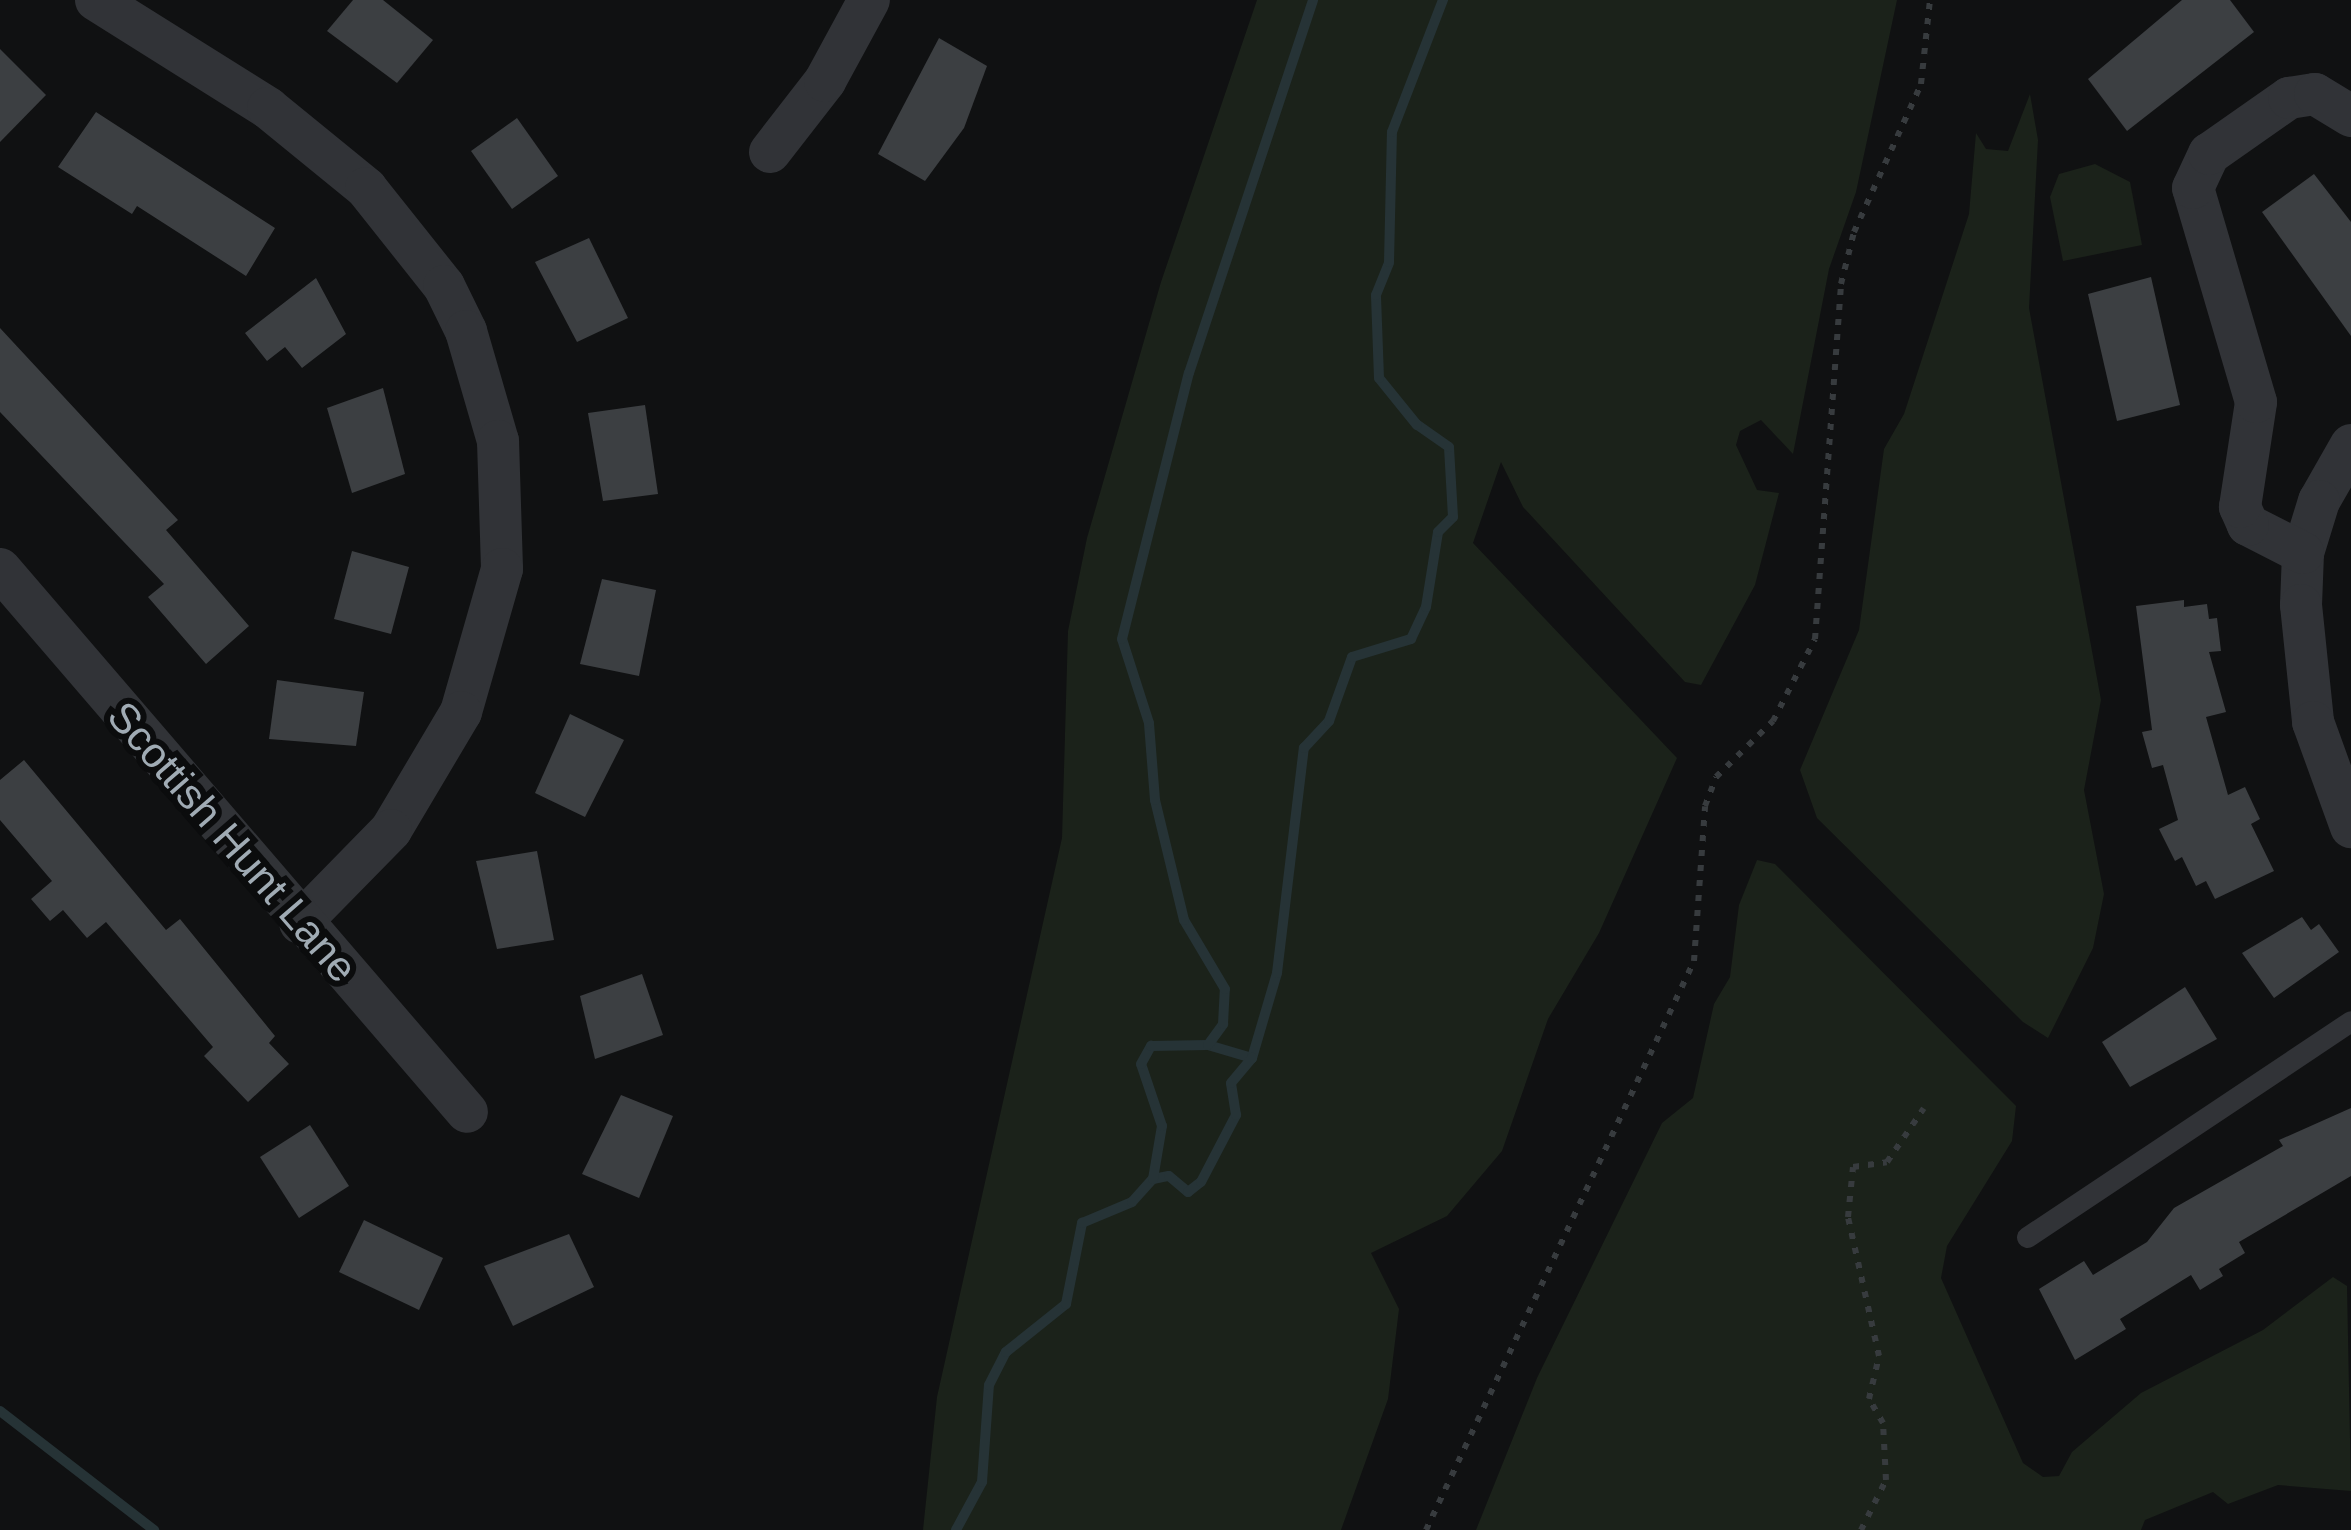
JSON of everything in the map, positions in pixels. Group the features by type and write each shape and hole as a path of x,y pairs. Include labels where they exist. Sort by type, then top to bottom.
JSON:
{"street":[{"path":"96,0 268,108 366,188 444,286 494,425 502,568 461,712 392,830 300,922"},
{"path":"770,152 826,81 868,0"},
{"path":"2303,553 2248,525 2240,507 2256,402 2193,188 2209,154 2289,98 2315,94 2351,116"},
{"path":"2351,445 2319,501 2303,553 2313,722 2351,826"},
{"name":"Scottish Hunt Lane","path":"0,569 467,1112"}],"lane":[{"path":"2027,1237 2351,1021"}],"path":[{"path":"1426,1530 1694,961 1705,806 1716,777 1773,722 1815,638 1840,284 1854,232 1921,84 1930,0"},
{"path":"1862,1530 1886,1480 1883,1423 1869,1399 1879,1356 1848,1217 1853,1166 1887,1162 1924,1108"}],"shaded area":[{"path":"1257,0 1897,0 1856,192 1829,269 1793,454 1761,420 1740,431 1736,445 1757,490 1779,493 1755,585 1701,685 1685,682 1523,507 1501,462 1473,543 1677,758 1599,933 1548,1019 1502,1151 1447,1216 1371,1253 1399,1309 1388,1399 1341,1530 923,1530 937,1397 1062,838 1068,631 1087,538 1161,282"},
{"path":"2030,94 2038,140 2029,308 2101,700 2084,790 2104,894 2093,948 2048,1038 2023,1022 1817,818 1800,770 1859,630 1884,449 1904,414 1969,214 1976,133 1986,149 2008,151"},
{"path":"2095,164 2130,182 2142,245 2063,261 2050,197 2059,174"},
{"path":"1757,860 1775,864 2016,1106 2012,1141 1947,1246 1941,1278 2023,1463 2043,1477 2059,1476 2072,1452 2141,1393 2263,1330 2333,1277 2347,1286 2351,1491 2278,1485 2228,1504 2213,1492 2145,1520 2141,1530 1476,1530 1537,1378 1662,1123 1693,1098 1714,1004 1730,977 1739,905"}],"building":[{"path":"353,0 383,0 433,40 397,83 327,31"},
{"path":"2182,0 2230,0 2254,32 2127,131 2088,79"},
{"path":"939,38 987,66 964,128 925,181 878,154"},
{"path":"0,49 46,95 0,142"},
{"path":"96,112 275,228 246,276 137,206 132,214 58,167"},
{"path":"517,118 558,176 512,209 471,151"},
{"path":"2314,174 2351,222 2351,336 2262,212"},
{"path":"589,238 628,318 577,342 535,262"},
{"path":"2151,277 2180,405 2117,421 2088,294"},
{"path":"316,278 346,334 302,368 285,347 267,361 245,333"},
{"path":"0,328 178,520 166,530 249,626 206,664 148,597 164,584 0,412"},
{"path":"383,388 405,474 352,493 327,408"},
{"path":"645,405 658,494 603,501 588,413"},
{"path":"352,551 409,567 391,634 334,619"},
{"path":"602,579 656,590 639,676 580,664"},
{"path":"2184,600 2184,607 2207,604 2209,619 2217,618 2221,651 2209,652 2226,712 2206,717 2228,795 2245,787 2260,819 2251,824 2274,871 2215,899 2206,881 2196,886 2182,857 2175,861 2159,829 2178,820 2163,765 2152,768 2142,732 2152,730 2136,606"},
{"path":"277,680 364,692 356,746 269,739"},
{"path":"570,714 624,740 585,817 535,793"},
{"path":"24,760 166,930 180,919 275,1036 269,1043 289,1064 248,1102 204,1056 213,1047 106,922 87,938 63,910 50,921 31,899 52,881 0,820 0,780"},
{"path":"537,851 554,940 497,949 476,861"},
{"path":"2302,917 2311,930 2319,924 2339,952 2274,998 2242,953"},
{"path":"642,974 663,1035 595,1059 580,996"},
{"path":"2185,987 2217,1039 2130,1087 2102,1042"},
{"path":"621,1095 673,1116 639,1198 582,1174"},
{"path":"2351,1108 2351,1176 2239,1242 2245,1253 2219,1269 2223,1276 2200,1290 2191,1275 2120,1319 2126,1329 2075,1360 2039,1289 2084,1261 2093,1275 2147,1242 2174,1208 2283,1146 2279,1140"},
{"path":"310,1125 349,1186 299,1218 260,1157"},
{"path":"364,1220 443,1258 419,1310 339,1272"},
{"path":"569,1234 594,1287 513,1326 484,1266"}],"waterway":[{"path":"956,1530 982,1482 989,1385 1006,1352 1066,1304 1082,1223 1132,1202 1153,1179 1162,1126 1141,1064 1151,1046 1208,1045 1223,1024 1225,989 1184,920 1155,800 1149,723 1122,639 1189,373 1313,0"},
{"path":"1208,1045 1252,1058 1277,973 1304,748 1329,721 1352,657 1411,639 1426,607 1438,532 1453,517 1449,447 1417,425 1379,378 1376,295 1389,262 1392,132 1443,0"},
{"path":"1153,1179 1169,1176 1188,1192 1201,1182 1236,1115 1231,1083 1252,1058"},
{"path":"0,1411 154,1530"}]}
